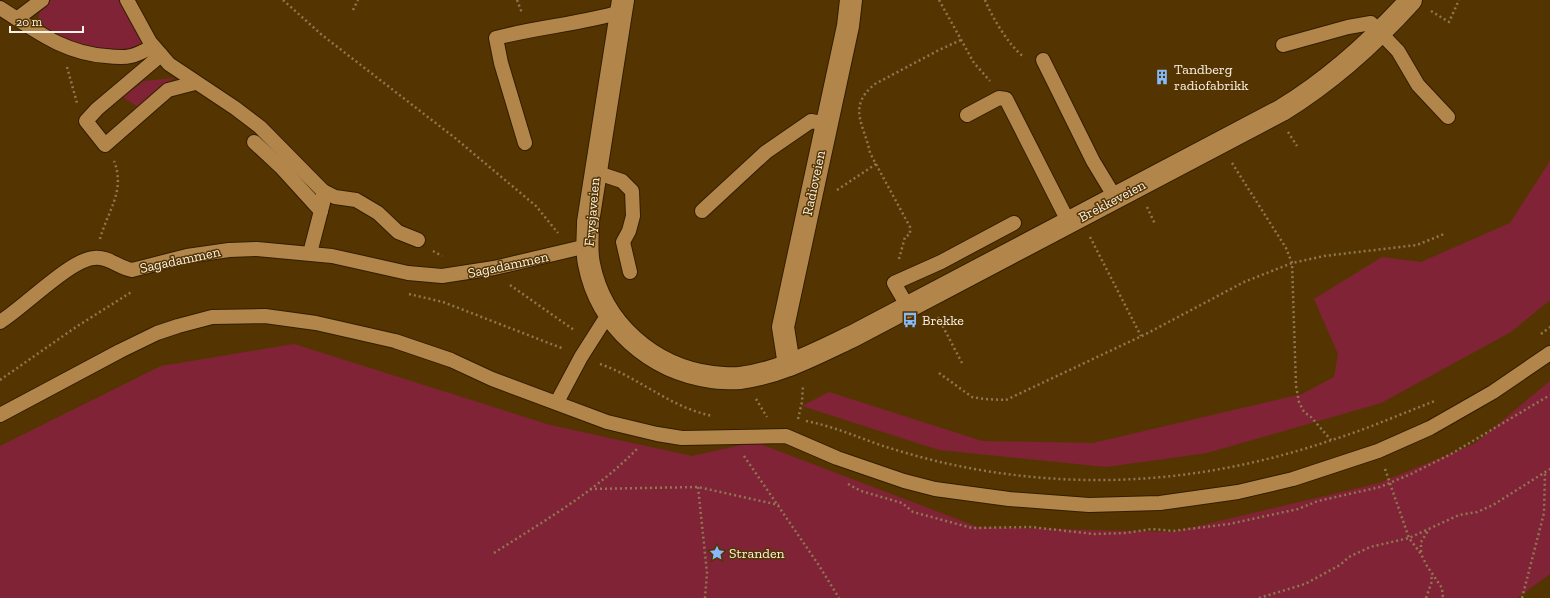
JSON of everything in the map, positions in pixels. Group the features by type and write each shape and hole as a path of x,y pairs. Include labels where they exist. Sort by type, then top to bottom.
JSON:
{"street":[{"name":"Radioveien","path":"796,373 783,327 848,26 851,0"},
{"name":"Brekkeveien","path":"796,373 853,336 908,307 1078,227 1116,199 1242,132 1308,94 1344,67 1381,33 1410,0"},
{"name":"Frysjaveien","path":"622,6 588,222 587,246 594,280 609,313 622,331 639,347 680,370 699,375 738,378 758,375 796,373"}],"lane":[{"path":"18,18 42,0"},
{"path":"127,0 150,42 177,72 235,108 260,127 323,191 335,197 356,200 378,213 398,232 418,240"},
{"path":"525,144 501,63 496,38 528,30 600,18 622,6"},
{"path":"0,8 18,18 42,37 85,54 100,56 130,56 148,50 161,55"},
{"path":"1283,45 1366,23 1371,23 1398,51 1418,85 1448,117"},
{"path":"161,55 97,109 86,121 105,145 168,90 195,83"},
{"path":"1043,60 1093,161 1116,199"},
{"path":"967,115 999,98 1006,99 1078,227"},
{"path":"702,211 742,174 784,140 811,121 827,124"},
{"path":"254,142 281,167 321,211"},
{"path":"595,172 622,181 632,191 633,216 629,231 623,242 630,272"},
{"path":"310,253 321,211 323,191"},
{"path":"908,307 894,283 940,262 1014,223"},
{"name":"Sagadammen","path":"95,257 103,258 124,269 132,270 187,256 229,250 257,249 332,256 422,275 442,276 460,275 494,268 587,246"},
{"path":"0,322 14,313 76,263 95,257"},
{"path":"557,402 581,357 609,313"},
{"path":"0,415 157,333 212,317 237,316 290,318 395,341 451,360 492,379 557,402 607,422 657,434 682,438 786,436 837,458 884,475 935,489 1009,499 1089,505 1160,503 1238,492 1293,479 1378,451 1430,428 1494,392 1550,353"}],"path":[{"path":"283,0 322,35 455,138 536,206 560,236 566,252"},
{"path":"353,10 358,0"},
{"path":"940,0 974,63 1006,99"},
{"path":"985,0 990,11 1009,40 1025,57"},
{"path":"1431,10 1449,22 1459,0"},
{"path":"901,251 905,237 910,234 910,227 870,153 869,143 859,120 862,100 866,91 905,68 961,40"},
{"path":"65,47 67,72 75,98 86,121"},
{"path":"1285,127 1297,146"},
{"path":"95,257 104,223 113,209 118,180 118,169 105,145"},
{"path":"1229,158 1286,248 1292,263 1296,386 1299,402 1304,412 1311,416 1331,441"},
{"path":"841,187 876,164"},
{"path":"1144,202 1155,224"},
{"path":"1078,227 1141,336"},
{"path":"939,373 972,397 984,400 1006,400 1141,336 1244,282 1292,263 1324,256 1417,244 1444,234"},
{"path":"494,268 516,291 591,341"},
{"path":"0,380 109,305 135,290"},
{"path":"404,293 443,302 615,369 656,394 686,408 717,417"},
{"path":"938,316 962,363"},
{"path":"1540,335 1550,327"},
{"path":"796,373 802,402 798,420"},
{"path":"656,394 658,388"},
{"path":"754,396 767,418"},
{"path":"790,419 826,425 883,446 950,464 1059,480 1104,480 1186,476 1253,463 1331,441 1441,397"},
{"path":"760,418 774,418"},
{"path":"733,437 750,466 779,505 839,598"},
{"path":"494,553 610,476 639,448"},
{"path":"1378,451 1390,481 1409,538 1421,554 1431,574 1442,588 1443,598"},
{"path":"1259,598 1305,584 1340,565 1348,557 1370,547 1409,538 1459,515 1477,512 1493,505 1550,469"},
{"path":"1522,598 1544,513 1545,473"},
{"path":"590,489 698,487 779,505"},
{"path":"698,487 707,573 705,598"},
{"path":"1421,554 1422,542 1429,529"},
{"path":"1426,598 1432,581 1431,574"}],"shaded area":[{"path":"51,0 121,0 145,46 130,49 104,49 78,43 53,33 40,26 39,22 40,12"},
{"path":"174,78 138,107 123,97 144,81"},
{"path":"1550,161 1550,300 1511,332 1381,403 1207,453 1106,467 939,450 802,406 829,392 982,441 1093,443 1302,394 1334,377 1338,354 1314,299 1382,257 1421,262 1510,223"},
{"path":"294,344 550,425 692,456 755,442 978,527 1173,532 1379,483 1474,444 1550,381 1550,574 1517,598 0,598 0,446 161,366"}],"place":[{"name":"Tandberg radiofabrikk","path":"1162,77"},
{"name":"Brekke","path":"910,320"},
{"name":"Stranden","path":"717,553"}]}
